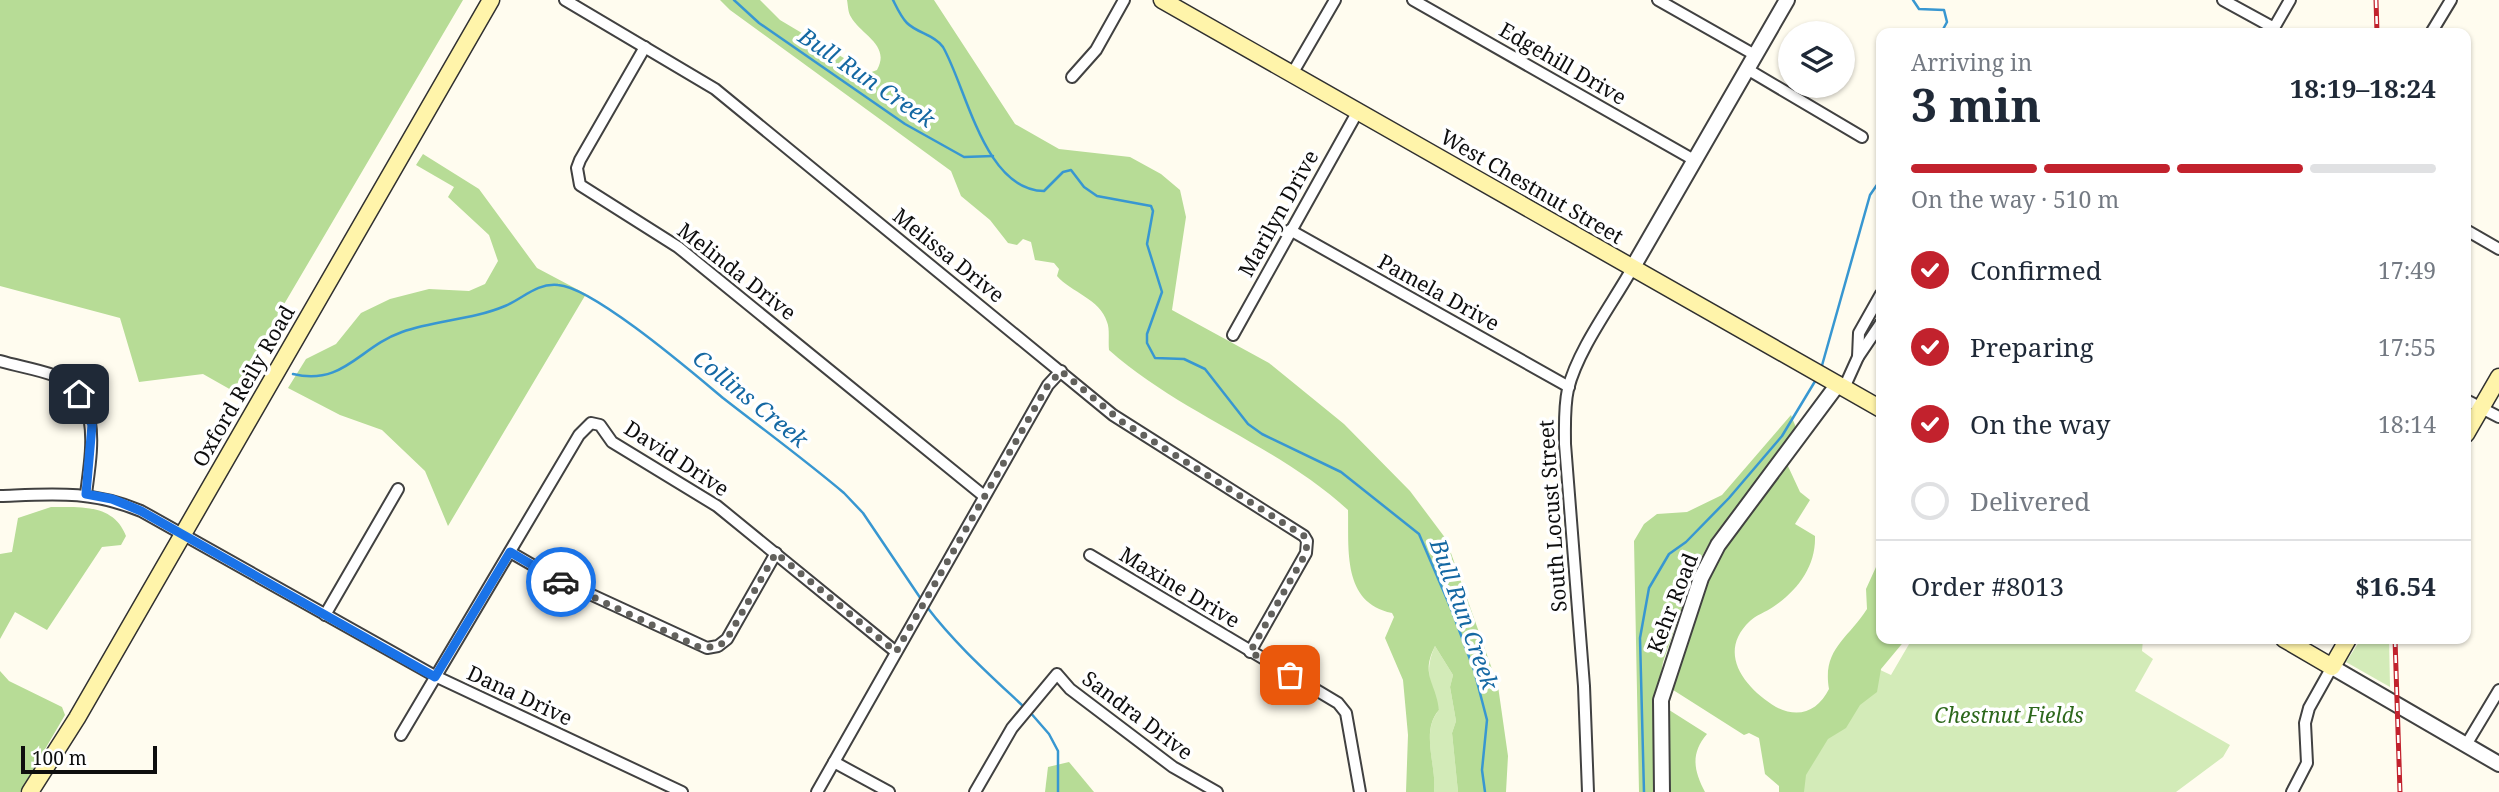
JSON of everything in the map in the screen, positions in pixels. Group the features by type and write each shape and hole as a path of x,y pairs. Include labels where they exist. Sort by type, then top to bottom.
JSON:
{"main road":[{"name":"Oxford Reily Road","path":"30,792 77,718 492,0"},
{"name":"West Chestnut Street","path":"1162,0 1876,406"},
{"path":"2471,425 2499,377"},
{"path":"2293,644 2332,667 2345,644"}],"street":[{"name":"Melissa Drive","path":"565,0 715,89 1121,421 1298,532 1307,541"},
{"path":"1072,77 1096,50 1124,0"},
{"path":"1292,74 1335,0"},
{"name":"Edgehill Drive","path":"1413,0 1694,160"},
{"path":"1658,0 1755,55"},
{"name":"South Locust Street","path":"1588,792 1580,626 1565,444 1569,387 1633,267 1787,0"},
{"path":"2223,0 2267,28"},
{"path":"2274,28 2290,0"},
{"path":"2434,28 2451,0"},
{"name":"Melinda Drive","path":"645,47 580,159 577,168 580,185 678,247 984,496"},
{"path":"1747,69 1862,137"},
{"name":"Marilyn Drive","path":"1233,335 1358,111"},
{"name":"Pamela Drive","path":"1290,230 1569,387"},
{"path":"2471,233 2499,249"},
{"path":"1858,357 1859,333 1876,303"},
{"path":"1830,380 1858,357 1876,330"},
{"path":"0,361 55,375 79,394 92,425 86,494"},
{"path":"817,792 1048,385 1061,371"},
{"name":"Kehr Road","path":"1662,792 1661,700 1701,578 1717,545 1830,380"},
{"path":"2471,403 2499,417"},
{"name":"David Drive","path":"401,735 579,435 585,427 596,423 612,442 717,506 896,652"},
{"path":"325,615 398,489"},
{"name":"Dana Drive","path":"0,496 86,494 112,499 141,511 435,677 682,792"},
{"name":"Maxine Drive","path":"1250,652 1306,553 1307,541"},
{"path":"510,552 555,578 707,648 719,646 727,639 776,553"},
{"name":"Maxine Drive","path":"1090,555 1343,708 1360,792"},
{"path":"2292,792 2307,763 2309,752 2305,723 2309,708 2332,667 2499,764"},
{"name":"Sandra Drive","path":"975,792 1026,709 1054,675 1060,676 1070,689 1173,767 1217,792"},
{"path":"2466,745 2499,690"},
{"path":"834,762 888,792"}],"green space":[{"path":"0,0 463,0 233,391 203,374 139,382 120,318 0,286"},
{"path":"720,0 760,0 780,20 869,73 877,70 880,61 878,47 851,17 847,0 934,0 1015,124 1059,149 1130,157 1161,174 1180,190 1186,217 1172,310 1269,363 1344,424 1410,491 1446,539 1498,686 1508,756 1506,792 1458,792 1452,733 1456,721 1450,687 1453,675 1435,646 1429,665 1439,710 1433,718 1430,738 1434,792 1406,792 1408,735 1403,680 1385,638 1394,617 1392,613 1376,607 1364,598 1356,586 1349,557 1348,510 1291,467 1137,373 1109,350 1107,322 1098,307 1057,276 1059,269 1054,263 1035,260 1031,242 1023,239 1017,245 1008,243 990,220 961,196 951,171"},
{"path":"423,154 479,189 537,268 586,294 448,526 425,471 382,430 340,415 288,388 306,359 336,344 361,313 390,299 429,289 469,291 485,284 498,261 489,235 448,197 454,187 416,165"},
{"path":"1791,415 1797,430 1712,538 1695,569 1663,662 1655,709 1658,792 1639,792 1634,541 1644,524 1657,514 1687,512 1722,495"},
{"path":"1787,464 1800,492 1810,500 1795,524 1815,536 1815,547 1809,567 1798,585 1770,609 1752,619 1740,633 1735,645 1735,657 1745,680 1754,690 1776,707 1792,712 1807,711 1825,697 1829,689 1829,664 1838,645 1867,609 1866,589 1876,567 1876,644 1902,644 1881,669 1877,692 1860,705 1846,728 1828,739 1806,775 1804,792 1779,792 1779,786 1765,774 1759,738 1749,733 1744,735 1670,688 1714,561"},
{"path":"51,507 85,508 105,513 121,526 126,536 121,545 102,547 47,630 15,612 0,639 0,554 12,552 18,518"},
{"name":"Chestnut Fields","path":"1909,644 2143,644 2142,651 2153,659 2135,691 2230,745 2223,757 2176,792 1788,792 1861,661 1891,675"},
{"path":"2358,644 2389,644 2390,687 2346,662"},
{"path":"1435,646 1453,675 1450,687 1456,721 1452,733 1458,792 1434,792 1430,739 1433,719 1439,710 1429,670"},
{"path":"0,671 9,681 62,707 65,715 20,792 0,792"},
{"path":"1666,708 1707,734 1696,756 1696,770 1705,792 1668,792"},
{"path":"1069,762 1094,792 1045,792 1048,767"}],"waterway":[{"name":"Bull Run Creek","path":"734,0 759,23 905,124 964,157 993,156"},
{"name":"Bull Run Creek","path":"893,0 907,23 943,47 980,134 1006,174 1023,186 1044,191 1063,172 1071,170 1084,187 1097,196 1151,206 1153,211 1147,244 1162,292 1147,334 1147,343 1155,358 1184,359 1205,369 1248,424 1262,434 1341,472 1419,534 1474,670 1487,720 1482,770 1485,792"},
{"path":"1913,0 1919,9 1944,10 1947,22 1944,28"},
{"path":"1821,369 1870,195 1876,186"},
{"name":"Collins Creek","path":"293,374 326,375 402,332 492,311 543,286 558,285 574,289 642,333 844,493 863,513 923,602"},
{"path":"1644,792 1640,638 1649,588 1669,554 1686,542 1729,498 1782,436 1817,378"},
{"name":"Collins Creek","path":"927,607 961,646 1024,707"},
{"name":"Collins Creek","path":"1029,711 1049,734 1058,751 1058,792"}],"railway":[{"path":"2376,0 2377,28"},
{"path":"2395,644 2400,792"}],"way so far":[{"path":"561,582 701,648 713,648 727,639 776,553 896,652 1048,385 1061,371 1121,421 1304,536 1307,541 1306,553 1250,652 1290,675"}],"route":[{"path":"79,394 88,409 92,425 86,494 112,499 141,511 435,677 510,552 561,582"}]}
